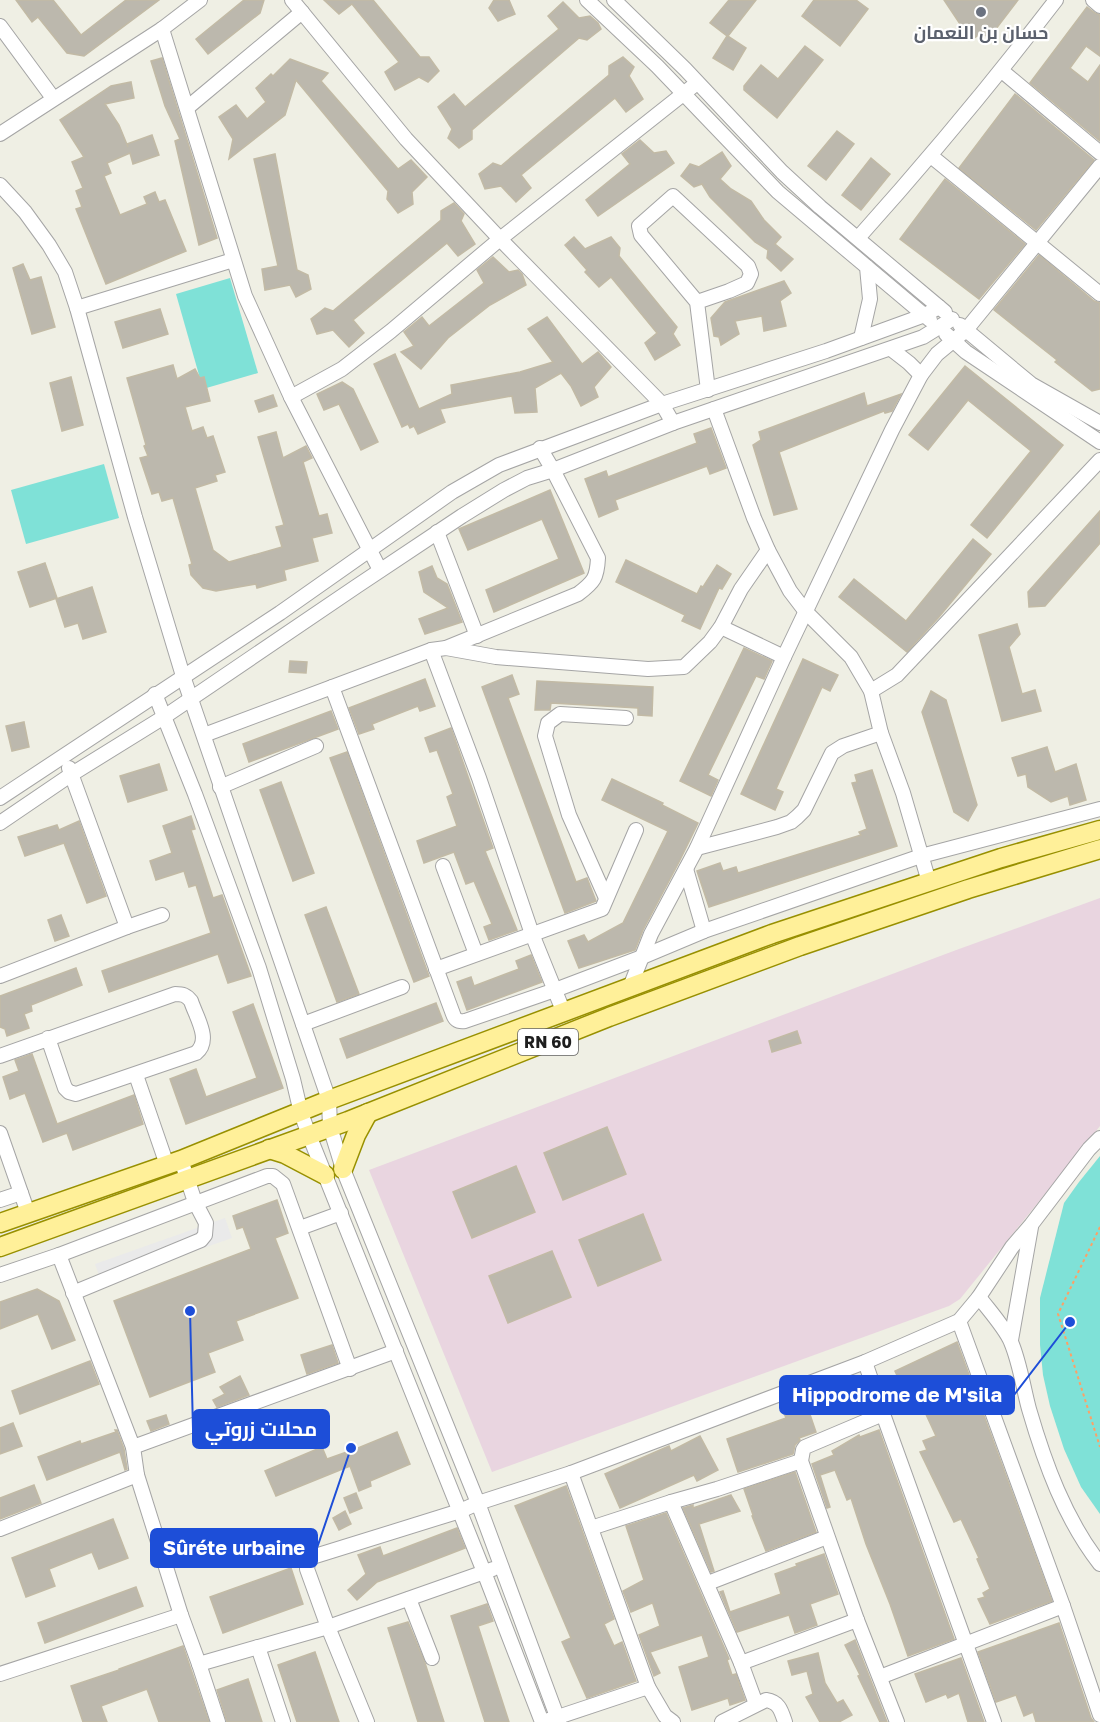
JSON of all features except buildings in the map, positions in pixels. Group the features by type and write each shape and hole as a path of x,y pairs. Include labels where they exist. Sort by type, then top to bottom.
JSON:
{"main road":[{"name":"RN 60","path":"0,1223 174,1162 329,1100 772,934 1002,858 1100,830"},
{"name":"RN 60","path":"0,1247 368,1113 609,1017 800,946 1100,849"},
{"path":"343,1169 356,1135 368,1113"},
{"path":"269,1149 285,1154 325,1175"}],"street":[{"path":"0,134 162,29 200,0"},
{"path":"292,0 406,139 500,239 662,404 673,423"},
{"path":"587,0 683,92 778,192 966,352 1100,442"},
{"path":"614,0 697,82 782,172 820,207 1031,384 1100,423"},
{"path":"858,238 1002,71 1056,0"},
{"path":"1093,0 1100,6"},
{"path":"187,108 302,12"},
{"path":"0,26 53,98"},
{"path":"162,29 244,296 291,397 380,570"},
{"path":"1002,71 1100,153"},
{"path":"291,397 342,369 697,82"},
{"path":"931,156 1100,294"},
{"path":"630,987 651,934 697,848 784,657 921,375 952,340 966,330 1100,166"},
{"path":"0,186 25,212 65,272 183,676 329,1100 330,1127 343,1169 478,1503 501,1566 551,1721"},
{"path":"697,302 738,287 747,282 751,274 748,266 673,196 639,226 641,235 697,302 708,390"},
{"path":"77,308 233,260"},
{"path":"861,338 870,299 867,267"},
{"path":"0,798 280,613 453,492 499,465 662,404 826,351 924,315 939,307"},
{"path":"0,823 72,774 164,717 380,570 504,490 527,478 554,470 673,423 923,337 952,319"},
{"path":"891,349 921,375"},
{"path":"714,409 754,518 790,591 806,612 851,657 871,691 881,733 903,793 929,882"},
{"path":"204,735 431,650 446,648 477,636 578,594 591,584 597,572 598,558 554,470 540,448"},
{"path":"871,691 897,675 1100,460"},
{"path":"437,532 477,636"},
{"path":"446,648 496,657 648,669 684,667 710,642 721,627 741,589 768,550"},
{"path":"721,627 784,657"},
{"path":"431,650 479,778 532,934 564,1013"},
{"path":"332,687 436,969 455,1019 458,1021 465,1021 555,990 704,931 921,856 1100,809"},
{"path":"155,694 195,794 259,968 309,1135 484,1572 551,1721"},
{"path":"606,898 569,816 545,736 548,723 560,714 626,718"},
{"path":"697,848 777,826 797,817 804,810 832,753 843,746 881,733"},
{"path":"220,787 316,746"},
{"path":"64,756 127,927"},
{"path":"436,969 602,909 636,830"},
{"path":"442,866 476,954"},
{"path":"686,869 704,931"},
{"path":"0,976 162,915"},
{"path":"303,1024 402,987"},
{"path":"0,1056 48,1038 175,994 187,996 191,1001 204,1044 196,1053 76,1094 65,1088 48,1038"},
{"path":"73,1293 201,1240 205,1235 206,1223 187,1180 174,1162 136,1075"},
{"path":"0,1133 28,1213"},
{"path":"366,1722 328,1627 308,1569 308,1562 312,1557 460,1511 571,1473 865,1362 959,1321 979,1297 1012,1247 1100,1138"},
{"path":"0,1275 59,1255 195,1202 267,1176 273,1176 283,1184 350,1369"},
{"path":"0,1200 21,1193"},
{"path":"300,1228 341,1214"},
{"path":"1011,1340 1031,1225"},
{"path":"59,1255 133,1447 137,1475 181,1615 218,1722"},
{"path":"979,1297 1011,1340 1030,1412 1062,1502 1087,1547 1100,1564"},
{"path":"959,1321 1063,1606 1100,1715"},
{"path":"133,1447 396,1351"},
{"path":"865,1362 994,1722"},
{"path":"883,1414 806,1447 803,1450 801,1461 857,1620 897,1722"},
{"path":"591,1528 801,1461"},
{"path":"571,1473 648,1687 665,1716 673,1722"},
{"path":"0,1529 137,1475"},
{"path":"671,1502 708,1583 756,1704"},
{"path":"708,1583 827,1537"},
{"path":"199,1664 328,1627 501,1566"},
{"path":"409,1599 432,1658"},
{"path":"880,1677 1063,1606"},
{"path":"0,1674 181,1615"},
{"path":"741,1663 857,1620"},
{"path":"258,1647 283,1722"},
{"path":"551,1721 648,1687"},
{"path":"722,1722 766,1700 774,1701 780,1706 785,1722"}],"path":[{"path":"1100,1227 1058,1314 1100,1447"}],"shaded area":[{"path":"230,278 258,373 203,389 176,294"},
{"path":"104,464 119,518 26,544 11,490"},
{"path":"1100,898 1100,1126 960,1299 949,1306 492,1472 369,1170"},
{"path":"1100,1156 1100,1514 1081,1487 1064,1449 1050,1406 1043,1375 1040,1345 1040,1298 1064,1203"},
{"path":"225,1218 232,1238 102,1284 95,1264"}],"place":[{"name":"حسان بن النعمان","path":"981,12"},
{"name":"محلات زروتي","path":"190,1311"},
{"name":"Hippodrome de M'sila","path":"1070,1322"},
{"name":"Sûréte urbaine","path":"351,1448"}]}
